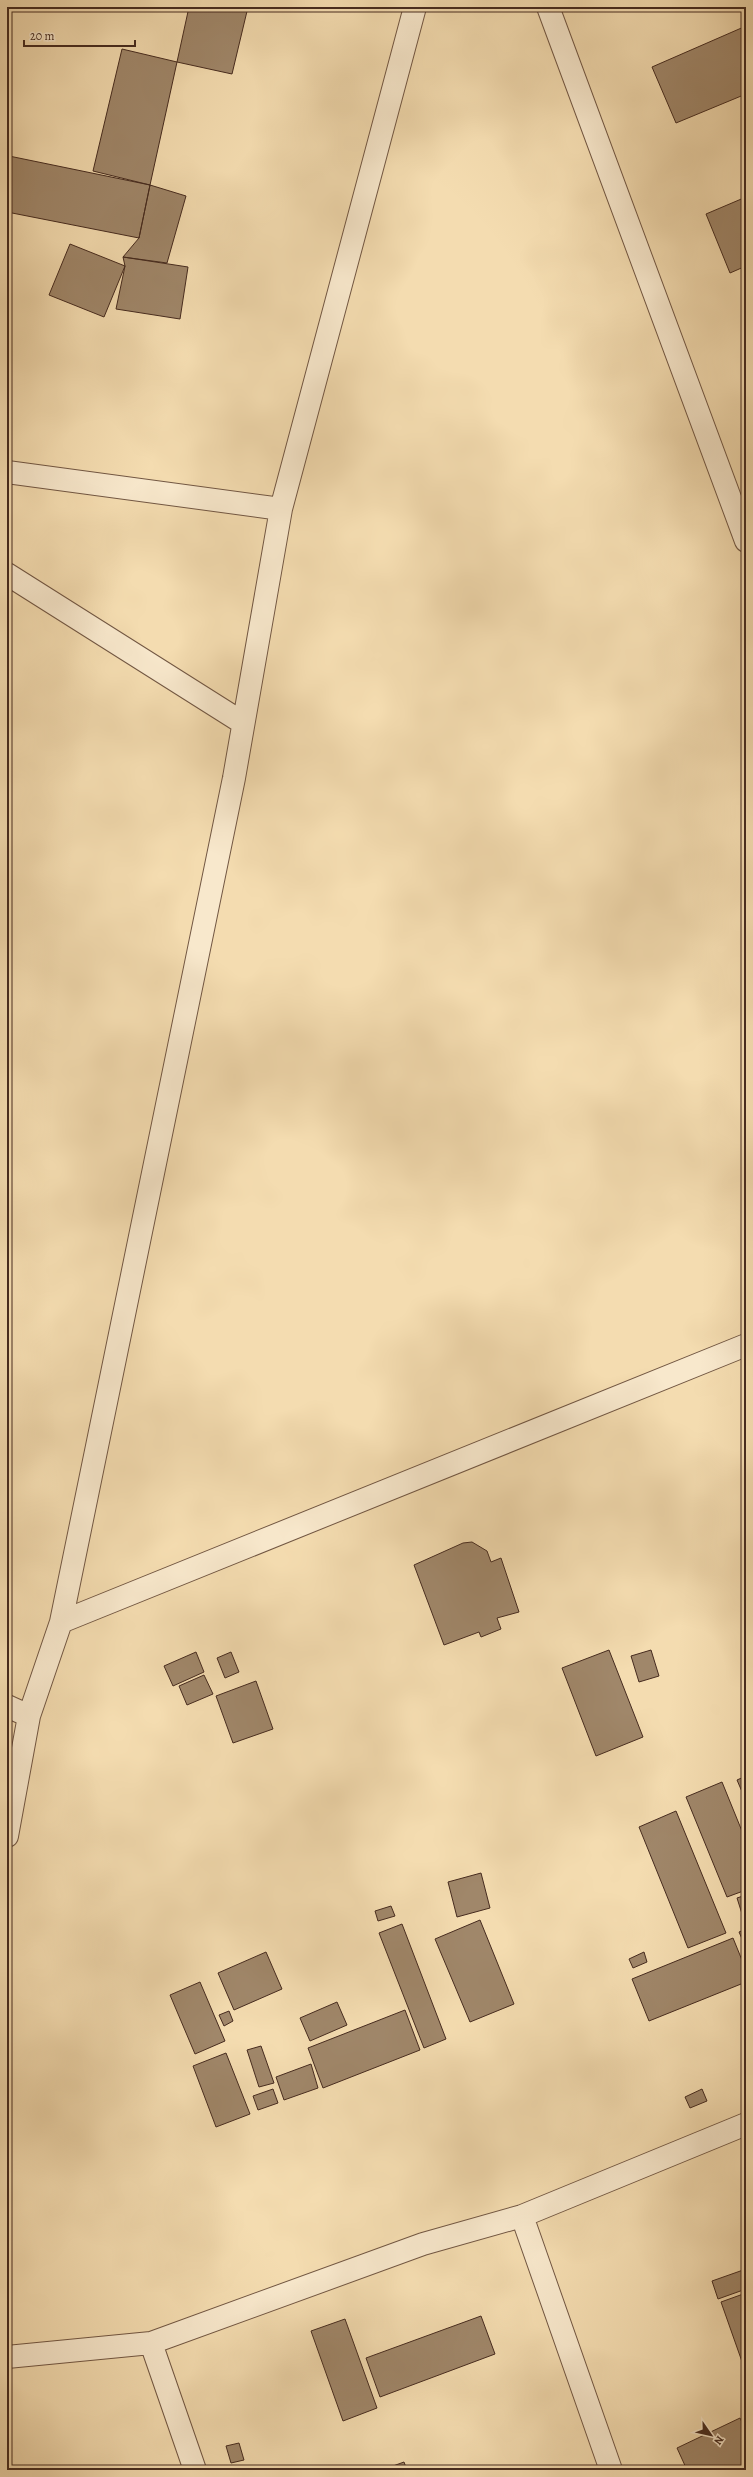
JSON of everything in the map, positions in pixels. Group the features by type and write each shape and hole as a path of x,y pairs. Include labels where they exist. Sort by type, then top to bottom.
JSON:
{"street":[{"path":"7,1836 29,1716 61,1622 234,778 281,509 414,7"},
{"path":"548,7 746,541"},
{"path":"7,472 281,509"},
{"path":"7,574 243,723"},
{"path":"61,1622 746,1345"},
{"path":"7,1706 29,1716"},
{"path":"7,2357 151,2343 424,2244 522,2216 746,2124"},
{"path":"522,2216 611,2470"},
{"path":"151,2343 195,2470"}],"building":[{"path":"189,7 248,7 232,74 177,62"},
{"path":"746,26 746,94 676,123 652,67"},
{"path":"122,49 177,62 150,185 93,171"},
{"path":"9,156 150,185 139,238 7,212 7,167"},
{"path":"150,185 186,196 167,263 123,257 139,238"},
{"path":"746,197 746,266 730,273 706,214"},
{"path":"70,244 125,266 104,317 49,295"},
{"path":"123,257 188,267 180,319 116,309 125,266"},
{"path":"472,1542 487,1551 491,1562 501,1558 519,1612 497,1618 501,1629 481,1637 479,1632 444,1645 414,1565 463,1543"},
{"path":"609,1650 643,1737 596,1756 562,1668"},
{"path":"651,1650 659,1676 639,1682 631,1656"},
{"path":"196,1652 204,1672 173,1686 164,1666"},
{"path":"231,1652 239,1672 225,1678 217,1658"},
{"path":"204,1675 213,1694 187,1705 179,1686"},
{"path":"256,1681 273,1729 233,1743 216,1696"},
{"path":"746,1776 746,1801 737,1780"},
{"path":"722,1782 746,1841 746,1890 727,1897 686,1797"},
{"path":"676,1811 726,1933 688,1948 639,1827"},
{"path":"481,1873 490,1908 457,1917 448,1882"},
{"path":"746,1895 746,1916 743,1917 737,1898"},
{"path":"391,1906 395,1916 378,1921 375,1911"},
{"path":"480,1920 514,2004 470,2022 435,1939"},
{"path":"402,1924 446,2039 424,2048 379,1933"},
{"path":"746,1929 746,1948 739,1932"},
{"path":"733,1938 746,1970 746,1982 649,2021 632,1979"},
{"path":"266,1952 282,1989 234,2010 218,1973"},
{"path":"644,1952 647,1962 633,1968 629,1959"},
{"path":"200,1982 225,2041 195,2054 170,1995"},
{"path":"337,2002 347,2025 310,2041 300,2018"},
{"path":"405,2010 420,2050 323,2088 308,2048"},
{"path":"229,2011 233,2021 224,2026 219,2015"},
{"path":"261,2046 274,2083 259,2087 247,2050"},
{"path":"226,2053 250,2114 216,2127 193,2066"},
{"path":"311,2064 318,2088 284,2100 276,2077"},
{"path":"273,2089 278,2103 258,2110 253,2096"},
{"path":"702,2089 707,2101 690,2108 685,2097"},
{"path":"746,2269 746,2289 718,2299 712,2281"},
{"path":"746,2293 746,2373 721,2302"},
{"path":"481,2316 495,2354 380,2397 366,2358"},
{"path":"345,2319 377,2408 343,2421 311,2331"},
{"path":"740,2418 746,2431 746,2470 687,2470 677,2448"},
{"path":"239,2443 244,2460 231,2463 226,2446"},
{"path":"404,2462 407,2470 382,2470"}]}
